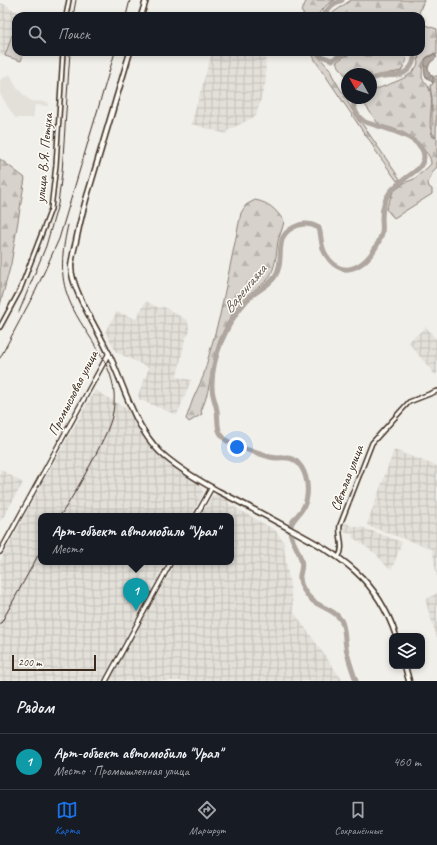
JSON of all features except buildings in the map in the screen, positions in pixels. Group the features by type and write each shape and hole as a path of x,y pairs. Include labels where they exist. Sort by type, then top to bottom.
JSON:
{"highway":[{"path":"142,12 146,0"},
{"name":"Промысловая улица","path":"109,353 74,284 72,260 88,194 129,56"},
{"path":"109,353 132,410 151,441 161,452 173,462 212,487 339,556 360,575 374,593 384,608 395,633"},
{"path":"406,669 410,681"}],"main road":[{"name":"Промысловая улица","path":"0,552 109,353"},
{"path":"198,513 212,487"},
{"path":"106,681 169,565"}],"street":[{"path":"66,12 68,0"},
{"name":"улица В.Я. Петуха","path":"0,327 20,290 51,209 56,165 63,56"},
{"name":"Светлая улица","path":"339,556 342,550 340,525 372,443 409,402 437,391"}],"shaded area":[{"path":"0,3 19,12 12,12 12,34 5,56 0,54"},
{"path":"211,56 265,56 266,81 256,116 227,131 226,134 191,124"},
{"path":"10,74 17,88 27,98 32,101 48,102 48,106 35,105 33,118 15,118 0,94 0,80"},
{"path":"146,301 159,308 164,307 187,320 190,331 185,340 177,377 191,380 177,415 140,400 138,395 149,368 116,352 105,331 117,312 136,319"},
{"path":"426,327 437,340 437,373 435,375 408,342"},
{"path":"95,390 130,411 137,425 148,441 200,485 203,491 202,496 193,513 38,513 38,565 164,565 102,681 0,681 0,561"},
{"path":"394,450 437,466 437,577 432,549 368,526 367,524"},
{"path":"0,469 23,483 1,521 0,521"},
{"path":"217,494 228,500 229,504 275,530 283,541 294,612 343,681 108,681 174,565 234,565 234,513 203,513 212,496"},
{"path":"345,523 364,528 402,542 392,569 387,567 376,554 352,537 353,535 342,531"},
{"path":"437,593 437,638 425,600"}],"green space":[{"path":"307,0 335,0 329,3 320,12 301,11"},
{"path":"351,0 424,0 419,12 334,12"},
{"path":"425,25 437,29 437,55 434,54 424,60 422,78 428,86 430,92 430,125 433,137 437,138 437,167 433,171 428,183 429,187 432,189 432,194 394,218 386,209 393,192 404,183 414,179 426,169 431,164 430,160 428,155 415,140 398,130 379,125 364,104 377,104 377,89 403,78 416,68 418,56 425,56"},
{"path":"12,35 12,56 23,56 21,61 5,56"},
{"path":"313,56 318,56 330,69 341,90 341,99"},
{"path":"345,56 407,56 406,62 401,71 377,76 377,68 341,68 341,69 336,62"},
{"path":"437,76 436,137 432,132 432,99 430,85 432,85 435,79 433,78"},
{"path":"345,104 349,104 358,120 400,179 397,181"},
{"path":"0,159 25,178 11,264 0,305"},
{"path":"255,200 272,207 284,221 278,241 274,266 268,279 243,299 235,309 216,351 208,392 201,411 202,414 189,422 186,419 203,377 220,315 241,213 246,205"}],"water":[{"path":"434,54 437,57 430,63 428,68 430,74 433,76 433,83 425,76 424,66 426,58"}],"waterway":[{"name":"Варенгаяха","path":"326,12 332,5 342,0"},
{"name":"Варенгаяха","path":"321,56 332,60 339,56"},
{"name":"Варенгаяха","path":"377,77 405,73 412,64 414,56"},
{"name":"Варенгаяха","path":"354,104 356,112 365,122 400,134 417,143 422,150 424,160 419,168 397,185 388,195 383,208 382,233 373,251 359,265 351,269 342,269 334,264 324,252 319,228 307,224 299,225 290,229 284,235 280,248 280,263 274,278 246,301 227,330 217,353 212,376 212,387 219,430 227,441 270,457 295,460 304,472 307,484 306,501 290,528 292,539 302,562 300,579 308,596 313,601 332,611 341,620 344,627 346,648 356,681"}],"railway":[{"path":"74,12 76,0"},
{"path":"127,12 130,0"},
{"path":"19,312 46,246 58,204 62,172 70,56"},
{"path":"0,358 36,290 59,239 114,56"},
{"path":"62,513 82,480 104,438 112,418 114,404 114,388 110,374 104,360 80,321 67,294 62,268 68,225"},
{"path":"0,625 38,555"}],"place":[{"name":"Арт-объект автомобиль \"Урал\"","path":"136,611"}]}
